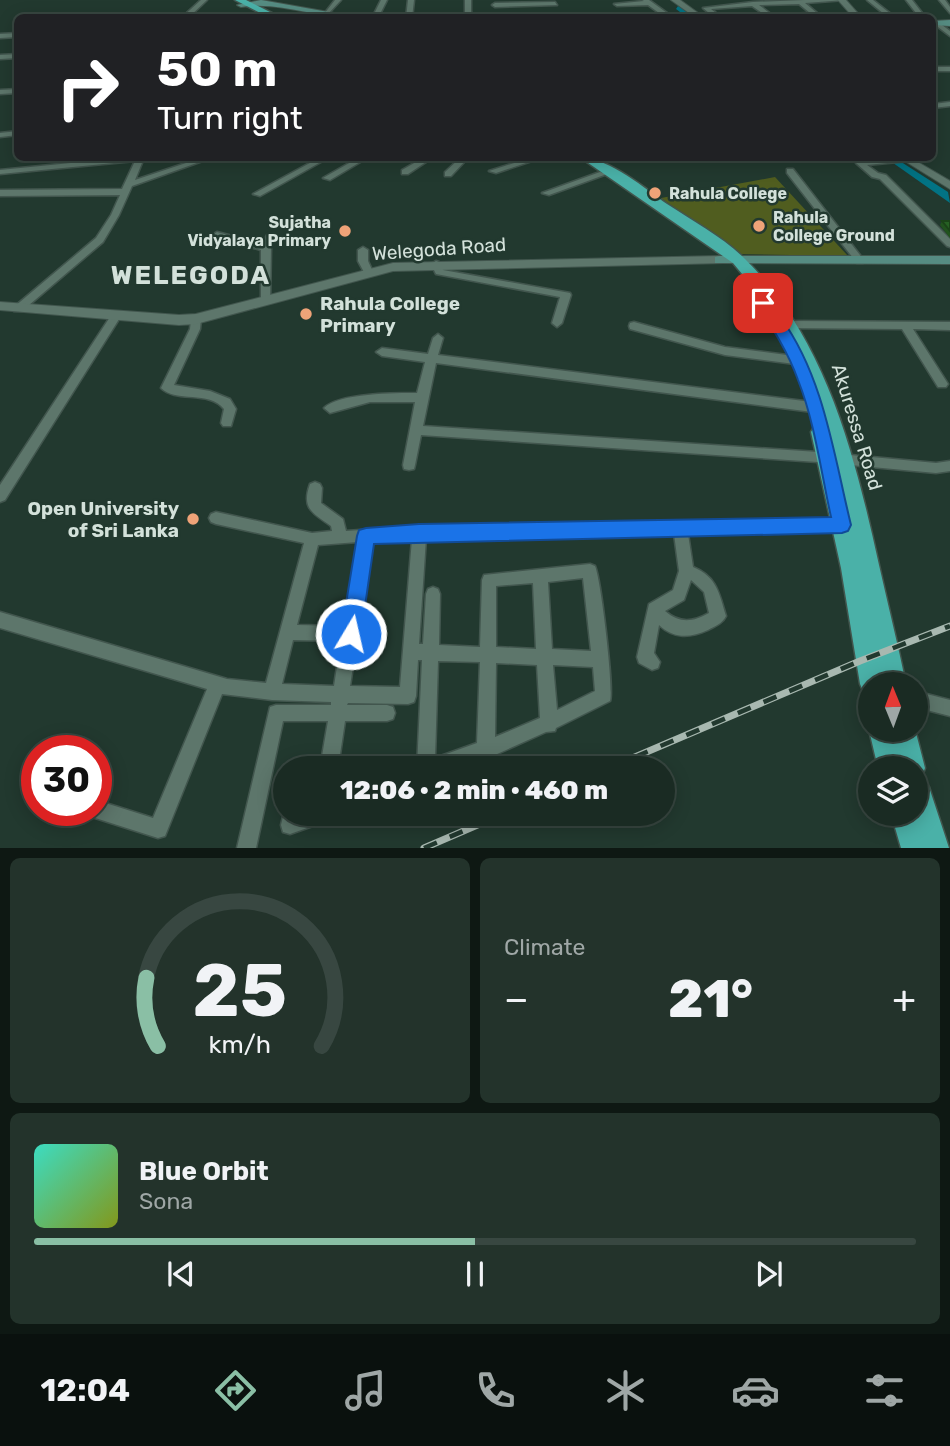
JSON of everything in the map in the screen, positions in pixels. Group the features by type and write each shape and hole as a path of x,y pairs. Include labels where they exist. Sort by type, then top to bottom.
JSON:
{"highway":[{"path":"231,0 268,14"},
{"path":"242,3 263,14"},
{"name":"Akuressa Road","path":"581,161 756,279 790,325 821,409 833,458 867,556 891,672"},
{"name":"Akuressa Road","path":"592,161 637,189 729,260 804,362"},
{"name":"Akuressa Road","path":"833,458 842,525 871,672"},
{"path":"910,826 916,848"},
{"path":"927,826 934,848"}],"main road":[{"path":"242,3 332,14"},
{"path":"729,260 950,260"}],"street":[{"path":"188,14 204,0"},
{"path":"327,13 338,0"},
{"path":"675,0 696,14"},
{"path":"714,14 706,8 757,2 842,0 855,14"},
{"path":"870,0 888,14"},
{"path":"909,0 920,14"},
{"path":"942,0 950,12"},
{"path":"617,4 646,1 665,14"},
{"path":"800,2 815,14"},
{"path":"495,5 556,5"},
{"path":"505,11 556,5"},
{"path":"0,172 110,161"},
{"path":"18,309 100,240 128,188 139,161"},
{"path":"0,193 128,188 199,161"},
{"path":"257,194 318,161"},
{"path":"327,178 358,161"},
{"path":"405,172 423,161"},
{"path":"448,174 461,161"},
{"path":"494,171 527,161"},
{"path":"878,161 860,163 875,175 883,177 950,243"},
{"path":"911,161 950,186"},
{"path":"790,171 860,261"},
{"path":"546,192 603,174"},
{"path":"217,235 266,248"},
{"path":"266,301 266,248 270,237"},
{"path":"363,250 363,261 368,272"},
{"name":"Welegoda Road","path":"0,306 116,316 196,318 368,272 436,264 729,260"},
{"path":"436,264 439,272 566,295 557,323"},
{"path":"0,496 116,316"},
{"path":"196,318 195,329 167,388 205,394 226,402 230,409 227,423"},
{"path":"790,325 950,326"},
{"path":"634,326 725,351 804,362"},
{"path":"905,326 942,384"},
{"path":"409,465 422,397 438,338"},
{"path":"382,352 821,409"},
{"path":"330,408 370,398 422,397"},
{"path":"416,430 833,458 936,468 950,466"},
{"path":"0,469 15,471"},
{"path":"315,488 314,506 338,523 340,538"},
{"path":"216,518 312,539 419,533 842,525"},
{"path":"654,609 679,595 686,571 680,528"},
{"path":"419,533 420,653 425,756"},
{"path":"331,756 366,536"},
{"path":"272,692 312,539"},
{"path":"468,756 486,750 549,725 604,695 590,571 489,580 486,750"},
{"path":"654,609 665,624 678,629 701,626 718,616 708,584 703,578 686,571"},
{"path":"540,575 549,725"},
{"path":"246,848 276,713 408,696 433,594"},
{"path":"652,662 645,657 654,609"},
{"path":"0,620 218,684 387,713"},
{"path":"288,632 351,634"},
{"path":"420,653 601,659"},
{"path":"112,814 158,829 218,684"},
{"path":"928,702 950,708"}],"green space":[{"name":"Rahula College Ground","path":"775,177 848,256 736,254 661,198"}],"building":[{"path":"942,221 950,221 950,231"},
{"path":"747,285 759,298 766,313 753,313 749,310 738,288"}],"waterway":[{"path":"678,8 686,14"},
{"path":"895,161 950,200"}],"railway":[{"path":"637,756 860,661 950,626"},
{"path":"424,848 475,826"}],"place":[{"name":"Rahula College","path":"655,193"},
{"name":"Rahula College Ground","path":"759,226"},
{"name":"Sujatha Vidyalaya Primary","path":"345,231"},
{"name":"Rahula College Primary","path":"306,314"},
{"name":"Open University of Sri Lanka","path":"193,519"}],"district":[{"name":"WELEGODA","path":"191,275"}],"route":[{"path":"351,634 366,536 842,525 816,413 805,379 779,326 763,303"}]}
